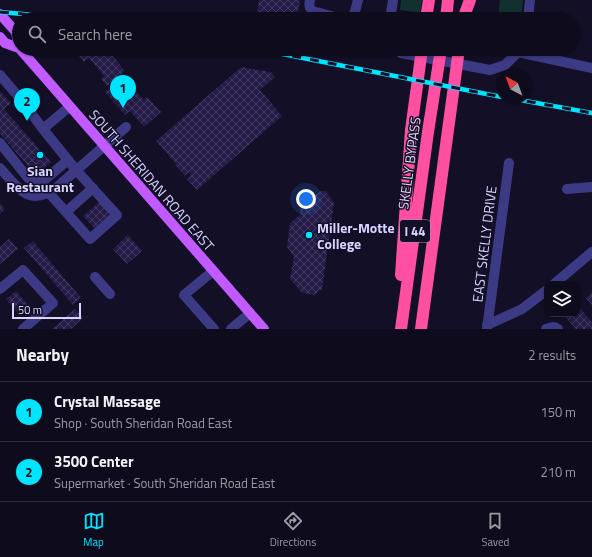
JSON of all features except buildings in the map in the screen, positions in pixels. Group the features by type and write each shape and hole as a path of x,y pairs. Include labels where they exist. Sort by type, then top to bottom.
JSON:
{"highway":[{"path":"427,12 429,0"},
{"path":"447,12 448,0"},
{"path":"464,12 466,0"},
{"path":"466,12 470,0"},
{"path":"398,329 411,130 421,56"},
{"name":"SKELLY BYPASS","path":"401,329 440,56"},
{"name":"I 44","path":"421,329 458,56"}],"main road":[{"name":"SOUTH SHERIDAN ROAD EAST","path":"0,14 12,28"},
{"name":"SOUTH SHERIDAN ROAD EAST","path":"0,37 5,43 12,46"},
{"name":"SOUTH SHERIDAN ROAD EAST","path":"26,56 264,329"}],"street":[{"path":"310,0 310,8 312,11 316,12"},
{"path":"355,12 358,0"},
{"path":"391,12 393,0"},
{"path":"529,12 530,0"},
{"path":"417,56 490,70 505,65 514,56"},
{"path":"540,56 592,68"},
{"path":"0,75 18,96 42,130 117,215 90,239 49,193"},
{"path":"42,130 69,107"},
{"path":"0,168 24,194 41,196 49,193 126,127"},
{"path":"0,143 28,178 41,183 68,160"},
{"name":"EAST SKELLY DRIVE","path":"489,328 509,163"},
{"path":"567,189 592,187"},
{"path":"66,212 93,188"},
{"path":"558,281 592,252"},
{"path":"0,289 23,270 53,304 25,328"},
{"path":"213,271 184,295 214,329"},
{"path":"95,277 110,294"},
{"path":"489,328 522,309 544,292"},
{"path":"231,329 250,313"},
{"path":"546,329 550,327 555,327 558,329"}],"green space":[{"path":"401,0 422,0 420,12 400,10"},
{"path":"500,0 523,0 522,12 499,12"}],"railway":[{"path":"0,12 12,13"},
{"path":"293,56 496,96"},
{"path":"532,102 592,113"}],"place":[{"name":"Crystal Massage","path":"123,108"},
{"name":"3500 Center","path":"27,121"},
{"name":"Sian Restaurant","path":"40,155"},
{"name":"Miller-Motte College","path":"309,235"}]}
